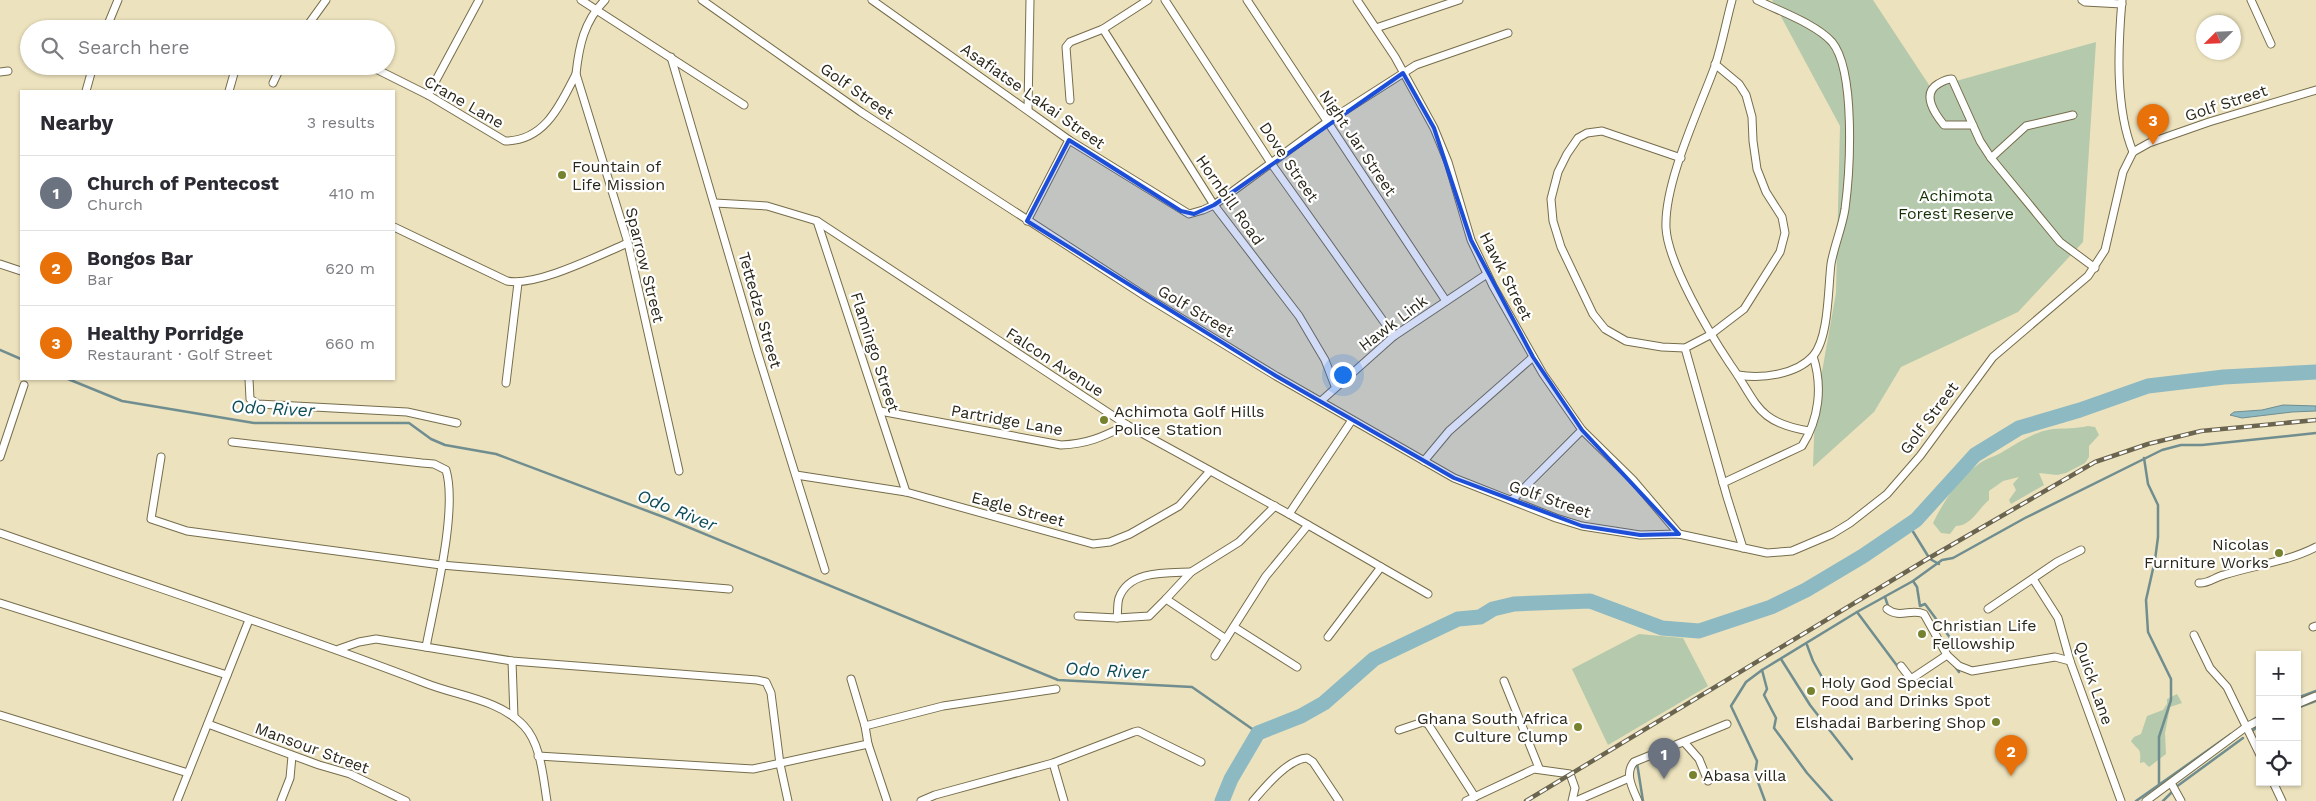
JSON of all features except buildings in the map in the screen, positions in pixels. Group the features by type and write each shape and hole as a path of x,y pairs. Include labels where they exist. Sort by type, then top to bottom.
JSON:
{"street":[{"path":"110,20 118,0"},
{"path":"312,20 326,0"},
{"path":"428,94 479,0"},
{"path":"581,0 595,11 744,104"},
{"name":"Sparrow Street","path":"605,0 595,11 584,31 579,47 576,74 628,243 679,471"},
{"name":"Golf Street","path":"702,0 861,112 1148,298 1352,420 1454,478 1556,518 1611,532 1640,535 1679,534 1767,553 1792,551 1832,534 1857,518 1887,494 1920,456 1993,357 2088,276 2105,250 2123,172 2133,152 2149,143 2209,122 2316,90"},
{"name":"Asafiatse Lakai Street","path":"872,0 1028,109 1069,140 1182,210 1189,214 1194,214 1214,204"},
{"path":"1070,100 1066,47 1070,42 1103,29 1148,0"},
{"name":"Dove Street","path":"1165,0 1271,163 1394,336"},
{"name":"Night Jar Street","path":"1247,0 1446,301"},
{"name":"Hawk Street","path":"1357,0 1376,28 1434,128 1448,162 1471,240 1487,274 1532,357 1582,430 1633,480 1679,534"},
{"path":"1376,28 1459,0"},
{"path":"1732,0 1715,64 1681,158 1667,206 1666,230 1679,270 1710,335 1760,411 1770,419 1786,427 1809,431"},
{"path":"1738,375 1750,377 1772,376 1791,370 1813,356 1823,331 1827,312 1832,262 1844,210 1850,110 1842,63 1833,43 1819,30 1756,0"},
{"path":"2082,0 2085,2 2122,2 2120,83 2123,123 2133,152"},
{"path":"2251,0 2270,44"},
{"path":"1028,1 1028,109"},
{"name":"Hornbill Road","path":"1103,29 1214,204 1298,316 1325,360 1335,386"},
{"path":"1214,204 1328,122 1403,73 1431,59 1508,34"},
{"name":"Tettedze Street","path":"671,57 757,350 825,570"},
{"path":"1681,158 1602,131 1587,132 1578,138 1558,172 1552,199 1553,221 1561,247 1593,314 1605,329 1626,341 1662,347 1685,348 1710,335 1738,314 1755,294 1780,252 1785,233 1782,217 1766,192 1757,169 1752,117 1746,95 1739,84 1715,64"},
{"path":"0,72 8,71"},
{"name":"Crane Lane","path":"389,75 428,94 505,141 516,141 525,138 552,119 576,74"},
{"path":"86,90 90,75"},
{"path":"229,90 234,75"},
{"path":"273,82 276,75"},
{"path":"1973,125 1944,125 1930,102 1930,92 1934,86 1946,79 1952,79 1973,125 1991,158 2060,242 2095,268"},
{"path":"1991,158 2026,126 2073,115"},
{"path":"1027,221 1069,140"},
{"name":"Falcon Avenue","path":"715,203 767,206 817,221 1127,425 1275,506 1428,594"},
{"name":"Flamingo Street","path":"817,221 906,492"},
{"path":"395,226 507,281 518,283 570,268 628,243"},
{"path":"0,264 20,269"},
{"name":"Hawk Link","path":"1320,401 1394,336 1487,274"},
{"path":"506,383 518,283"},
{"path":"1685,348 1743,548"},
{"path":"1723,483 1757,466 1796,451 1802,446 1817,410 1820,384 1813,356"},
{"path":"1424,461 1449,431 1532,357"},
{"path":"248,380 250,399 258,404 407,412 457,423"},
{"path":"0,457 24,385"},
{"name":"Partridge Lane","path":"880,411 1061,445 1083,444 1097,440 1127,425"},
{"path":"1289,514 1352,420"},
{"path":"1512,500 1582,430"},
{"path":"232,442 428,464 446,470 450,489 450,502 426,647"},
{"path":"161,457 151,519 154,522 187,530 441,565 729,589"},
{"name":"Eagle Street","path":"796,475 906,492 1093,544 1110,542 1130,534 1179,506 1210,471"},
{"path":"1078,616 1117,618 1149,616 1191,572 1239,542 1275,506"},
{"path":"1215,656 1266,576 1308,525"},
{"path":"0,534 339,649 428,684 484,702 514,717 533,738 547,801"},
{"path":"2199,583 2204,584 2221,575 2296,557 2316,547"},
{"path":"1988,609 2057,562 2081,550"},
{"path":"1328,637 1381,567"},
{"path":"1117,618 1118,599 1133,579 1148,575 1191,572"},
{"name":"Quick Lane","path":"2034,579 2058,618 2070,661 2121,801"},
{"path":"1166,599 1226,639"},
{"path":"0,603 227,675"},
{"path":"1887,609 1895,614 1919,612 1924,614 1947,655 1959,666 1972,671 2055,657 2070,661"},
{"path":"177,801 249,620"},
{"path":"1234,627 1297,667"},
{"path":"2194,635 2210,668 2227,687 2256,747"},
{"path":"339,649 359,642 376,639 512,661 766,682 771,693 780,764 788,801"},
{"path":"1901,666 1911,679 1947,655"},
{"path":"512,661 514,717"},
{"path":"851,679 865,726 868,744 886,801"},
{"path":"1504,681 1539,768"},
{"path":"865,726 943,706 1056,690"},
{"path":"2301,702 2316,696"},
{"path":"0,715 188,773"},
{"path":"1399,730 1423,722 1428,724 1475,796"},
{"path":"2146,801 2246,727 2256,722"},
{"name":"Mansour Street","path":"208,724 292,756 350,774 406,801"},
{"path":"1638,801 1629,778 1631,766 1634,762 1727,724"},
{"path":"921,801 1054,764 1138,731 1201,762"},
{"path":"1684,742 1699,760 1708,781"},
{"path":"538,756 753,769 868,744"},
{"path":"282,801 290,778 292,756"},
{"path":"1253,801 1270,782 1293,762 1307,758 1313,762 1339,801"},
{"path":"1054,764 1064,801"},
{"path":"1466,801 1539,768 1570,774 1575,788 1574,801 1629,778"},
{"path":"2171,783 2181,801"},
{"path":"2275,786 2282,801"}],"highlighted area":[{"path":"1403,73 1434,128 1471,240 1533,357 1582,430 1679,534 1640,535 1582,526 1454,478 1276,376 1027,221 1069,140 1181,211 1194,214 1214,205"}],"green space":[{"name":"Achimota Forest Reserve","path":"1772,0 1873,0 1931,88 2096,42 2083,242 2018,312 1901,367 1874,412 1813,467 1815,411 1836,293 1840,126"},
{"path":"2088,426 2095,427 2099,435 2089,446 2089,457 2085,463 2066,473 2057,475 2039,473 2044,485 2011,504 2009,500 2016,490 2013,484 2019,477 2003,481 1989,491 1989,500 1970,520 1956,526 1950,534 1941,533 1933,523 1947,498 1959,483 1972,469 1983,461 2040,432"},
{"path":"1639,634 1683,638 1708,686 1608,745 1572,669"},
{"path":"2177,694 2182,703 2170,707 2165,733 2166,754 2149,767 2144,762 2140,763 2140,752 2131,741 2134,737 2141,734 2147,716 2163,710 2167,704 2167,699"}],"water":[{"path":"2283,405 2316,406 2316,411 2242,418 2230,415 2234,412 2262,410"}],"waterway":[{"name":"Odo River","path":"0,350 20,359"},
{"path":"1222,801 1231,779 1258,733 1301,716 1324,703 1374,659 1458,619 1480,617 1493,609 1514,604 1590,601 1662,628 1699,631 1771,607 1806,590 1863,556 1916,520 1975,455 2019,428 2080,410 2148,386 2224,377 2316,372"},
{"name":"Odo River","path":"70,380 122,401 254,423 409,423 431,439 445,445 496,454 666,518 1058,680 1192,687 1258,733"},
{"path":"1765,801 1755,774 1757,761 1731,706 1746,682 1762,670 1857,612 1913,581 1942,560 1953,558 2025,518 2162,450 2181,445 2202,445 2316,433"},
{"path":"2144,458 2148,484 2158,505 2158,537 2146,600 2148,632 2171,679 2171,700 2159,737 2159,784"},
{"path":"1916,520 1912,530 1928,556"},
{"path":"1930,559 1939,564"},
{"path":"1913,581 1917,587 1920,606 1925,604 1954,643"},
{"path":"1885,597 1889,609"},
{"path":"1857,612 1898,667"},
{"path":"1807,645 1813,661 1827,686"},
{"path":"1781,659 1810,705 1852,759"},
{"path":"1954,665 1959,672"},
{"path":"1762,670 1767,689 1764,695 1776,718 1774,728 1807,773 1832,801"},
{"path":"2301,697 2316,691"},
{"path":"2301,707 2316,701"},
{"path":"2250,722 2256,718"},
{"path":"2251,732 2256,728"},
{"path":"2136,801 2231,734"},
{"path":"2176,787 2243,738"},
{"path":"1637,763 1643,801"},
{"path":"2163,801 2173,791"}],"railway":[{"path":"1526,801 1929,558 2095,462 2148,444 2201,431 2316,420"}],"place":[{"name":"Healthy Porridge","path":"2153,145"},
{"name":"Fountain of Life Mission","path":"562,175"},
{"name":"Achimota Golf Hills Police Station","path":"1104,420"},
{"name":"Nicolas Furniture Works","path":"2279,553"},
{"name":"Christian Life Fellowship","path":"1922,634"},
{"name":"Holy God Special Food and Drinks Spot","path":"1811,691"},
{"name":"Elshadai Barbering Shop","path":"1996,722"},
{"name":"Ghana South Africa Culture Clump","path":"1578,727"},
{"name":"Abasa villa","path":"1693,775"},
{"name":"Bongos Bar","path":"2011,776"},
{"name":"Church of Pentecost","path":"1664,779"}]}
